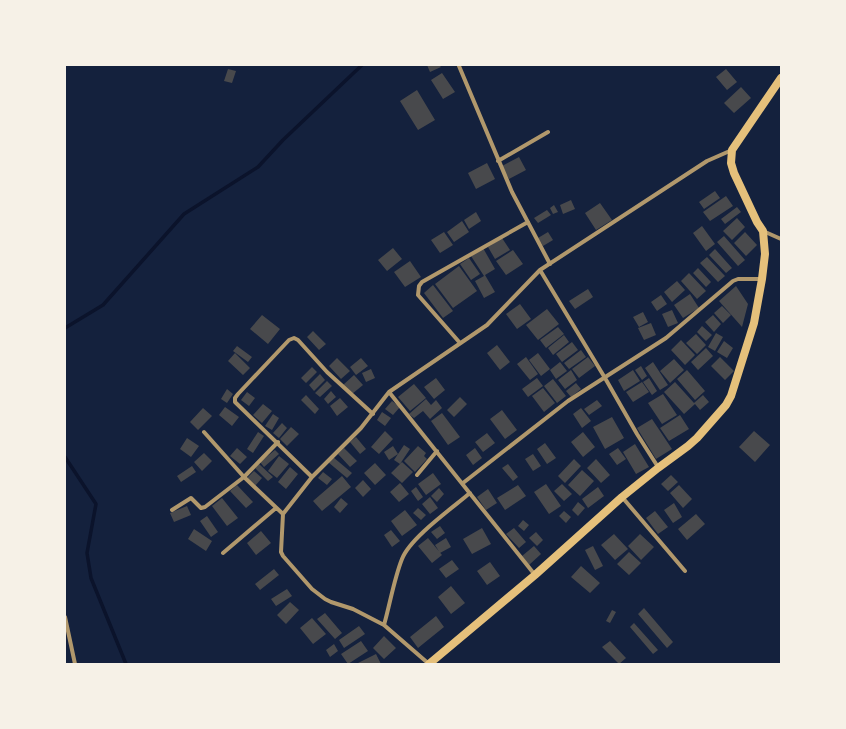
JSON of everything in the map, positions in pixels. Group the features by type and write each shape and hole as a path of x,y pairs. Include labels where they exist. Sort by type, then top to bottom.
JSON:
{"main road":[{"path":"429,664 535,575 622,497 698,438 726,405 731,396 754,323 765,254 763,231 757,222 734,173 731,163 732,150 781,78"}],"street":[{"path":"459,66 512,192 550,264"},
{"path":"498,161 548,132"},
{"path":"429,664 384,625 353,609 325,599 312,589 281,552 283,514 312,477 361,428 389,392 487,325 540,270 707,161 732,150"},
{"path":"460,343 418,295 419,286 422,282 528,222"},
{"path":"763,231 781,239"},
{"path":"540,270 658,468"},
{"path":"463,483 568,401 666,338 733,281 738,279 762,279"},
{"path":"312,477 278,442 235,402 235,398 291,338 298,340 327,372 373,414"},
{"path":"389,392 535,575"},
{"path":"204,432 244,477 283,514"},
{"path":"172,510 191,498 201,508 205,507 244,477 278,442"},
{"path":"417,475 437,451"},
{"path":"384,625 402,559 410,546 419,536 470,493"},
{"path":"622,497 685,571"},
{"path":"223,553 276,508"},
{"path":"65,617 75,664"}],"building":[{"path":"427,65 439,65 441,67 430,72"},
{"path":"228,69 236,71 232,83 224,81"},
{"path":"726,69 737,82 727,90 716,77"},
{"path":"442,73 455,92 443,99 431,80"},
{"path":"741,87 751,98 734,113 724,103"},
{"path":"417,90 435,120 418,130 400,101"},
{"path":"519,157 526,170 509,179 502,166"},
{"path":"487,163 495,179 476,189 468,173"},
{"path":"715,191 720,198 704,209 699,202"},
{"path":"726,196 733,206 710,221 703,212"},
{"path":"571,200 575,209 563,214 560,205"},
{"path":"600,203 612,220 596,230 585,213"},
{"path":"554,205 558,212 553,214 550,208"},
{"path":"737,207 741,212 725,224 721,219"},
{"path":"547,210 551,215 538,223 534,218"},
{"path":"476,212 481,221 469,229 464,220"},
{"path":"737,218 745,227 732,240 723,231"},
{"path":"462,221 469,232 454,242 447,232"},
{"path":"702,226 715,244 706,251 693,233"},
{"path":"444,232 453,245 440,253 431,240"},
{"path":"548,232 553,240 543,246 538,238"},
{"path":"745,232 757,245 746,256 734,243"},
{"path":"724,236 745,260 738,266 717,242"},
{"path":"502,238 510,250 495,259 488,247"},
{"path":"393,248 402,259 387,271 378,260"},
{"path":"483,248 495,269 485,275 495,292 484,298 475,281 484,276 471,256"},
{"path":"715,249 732,268 726,273 709,255"},
{"path":"513,250 523,264 506,275 496,261"},
{"path":"707,257 725,276 718,282 700,263"},
{"path":"469,258 480,274 471,280 460,264"},
{"path":"410,261 421,277 405,287 394,272"},
{"path":"459,266 477,291 453,308 435,284"},
{"path":"698,268 711,282 706,287 693,273"},
{"path":"689,273 706,291 697,299 681,281"},
{"path":"677,281 685,290 672,302 664,292"},
{"path":"433,285 453,311 443,318 424,293"},
{"path":"736,286 748,304 742,327 719,301"},
{"path":"588,289 593,297 575,309 569,301"},
{"path":"690,294 699,308 683,318 674,305"},
{"path":"661,295 667,304 657,311 651,302"},
{"path":"520,304 531,319 517,329 506,314"},
{"path":"722,306 731,315 723,323 714,313"},
{"path":"547,309 559,324 538,340 526,325"},
{"path":"672,310 678,323 668,327 662,314"},
{"path":"643,312 648,322 639,327 633,317"},
{"path":"262,315 280,329 268,344 250,329"},
{"path":"713,315 721,324 714,332 705,322"},
{"path":"651,323 656,335 644,340 638,328"},
{"path":"702,326 712,335 706,341 697,332"},
{"path":"558,327 564,334 546,348 540,340"},
{"path":"313,331 326,344 319,350 307,337"},
{"path":"716,333 723,337 715,351 708,347"},
{"path":"696,334 706,345 697,354 686,343"},
{"path":"564,335 569,342 553,355 548,348"},
{"path":"681,340 695,355 685,365 671,350"},
{"path":"724,341 733,348 727,358 717,352"},
{"path":"572,342 578,350 562,362 556,354"},
{"path":"497,345 510,362 500,370 487,353"},
{"path":"237,346 252,357 248,362 233,351"},
{"path":"706,348 713,356 698,370 691,362"},
{"path":"581,350 586,357 569,369 564,363"},
{"path":"235,353 250,368 243,375 228,361"},
{"path":"538,353 550,369 541,376 529,360"},
{"path":"526,357 538,374 530,380 517,364"},
{"path":"588,357 595,366 579,378 572,369"},
{"path":"720,357 734,371 725,380 711,366"},
{"path":"337,358 350,371 341,379 329,366"},
{"path":"361,358 368,366 356,375 350,367"},
{"path":"674,359 684,370 670,383 660,371"},
{"path":"560,362 567,371 556,379 550,370"},
{"path":"653,362 668,385 660,390 645,368"},
{"path":"641,366 647,376 642,380 635,370"},
{"path":"312,367 317,372 306,383 301,378"},
{"path":"371,369 375,378 366,382 362,373"},
{"path":"571,370 577,380 565,389 558,380"},
{"path":"633,370 640,381 624,391 618,380"},
{"path":"687,370 705,391 695,400 677,379"},
{"path":"320,374 325,380 314,391 309,385"},
{"path":"354,375 363,385 352,394 343,385"},
{"path":"436,378 445,390 434,399 424,387"},
{"path":"537,378 543,386 528,397 522,389"},
{"path":"649,378 657,391 652,395 643,382"},
{"path":"553,379 566,396 557,403 544,386"},
{"path":"327,381 332,386 320,397 315,393"},
{"path":"642,382 649,392 633,402 626,392"},
{"path":"675,382 694,403 703,395 709,402 700,410 695,404 684,414 664,392"},
{"path":"576,383 581,389 571,397 566,391"},
{"path":"414,384 426,398 410,411 398,397"},
{"path":"543,388 555,403 544,412 532,396"},
{"path":"227,389 233,394 227,403 221,399"},
{"path":"331,391 336,397 328,404 324,399"},
{"path":"247,392 255,398 249,406 241,400"},
{"path":"663,394 677,415 662,424 648,403"},
{"path":"306,395 319,409 315,414 301,400"},
{"path":"460,397 467,404 454,417 447,410"},
{"path":"340,398 348,407 337,416 330,406"},
{"path":"426,399 431,405 436,400 442,408 430,419 423,411 414,418 409,414"},
{"path":"597,400 602,406 589,415 584,409"},
{"path":"392,401 400,407 393,415 385,409"},
{"path":"263,404 272,411 262,423 253,415"},
{"path":"225,407 239,417 232,426 219,415"},
{"path":"203,408 212,416 198,430 190,422"},
{"path":"581,408 591,421 582,428 573,414"},
{"path":"502,410 517,430 505,439 490,419"},
{"path":"382,412 391,418 385,426 377,420"},
{"path":"442,413 460,437 448,445 431,421"},
{"path":"273,414 279,418 272,430 265,426"},
{"path":"680,415 689,429 669,441 660,428"},
{"path":"612,417 624,438 605,449 593,427"},
{"path":"652,419 672,449 656,459 637,428"},
{"path":"282,423 287,428 279,438 273,433"},
{"path":"291,427 299,434 287,446 280,439"},
{"path":"385,431 393,439 379,454 371,447"},
{"path":"754,431 770,445 755,462 739,447"},
{"path":"258,432 264,436 253,453 247,449"},
{"path":"583,432 595,447 583,457 571,442"},
{"path":"487,433 495,443 483,452 475,442"},
{"path":"356,437 366,449 360,454 350,442"},
{"path":"187,438 199,446 191,457 180,449"},
{"path":"545,443 556,458 547,464 537,449"},
{"path":"635,444 649,467 636,474 623,452"},
{"path":"404,445 410,449 400,464 394,460"},
{"path":"393,446 398,454 389,460 384,452"},
{"path":"418,446 426,453 424,456 427,459 415,472 404,461"},
{"path":"237,448 247,457 240,464 230,456"},
{"path":"344,448 357,461 350,467 338,454"},
{"path":"475,448 482,458 473,465 466,455"},
{"path":"618,448 626,459 617,465 609,454"},
{"path":"275,450 279,454 264,467 260,462"},
{"path":"204,453 212,461 202,471 194,462"},
{"path":"533,454 541,466 533,471 525,459"},
{"path":"279,456 289,464 277,478 268,471"},
{"path":"333,457 352,473 347,478 328,462"},
{"path":"574,459 581,466 565,483 558,476"},
{"path":"596,459 610,475 601,483 587,468"},
{"path":"402,462 413,472 402,483 391,473"},
{"path":"375,463 386,475 375,485 364,473"},
{"path":"259,464 273,477 268,481 255,468"},
{"path":"508,464 518,477 513,481 502,468"},
{"path":"192,466 196,472 181,482 177,476"},
{"path":"290,467 298,474 286,489 278,482"},
{"path":"582,470 594,481 580,496 568,485"},
{"path":"254,471 262,478 255,486 247,478"},
{"path":"323,472 332,479 327,485 318,478"},
{"path":"433,473 441,484 426,495 418,484"},
{"path":"671,475 678,482 668,491 661,484"},
{"path":"342,476 351,487 322,511 313,501"},
{"path":"363,480 371,489 363,497 355,488"},
{"path":"400,483 409,494 399,502 390,492"},
{"path":"546,484 561,506 549,514 534,492"},
{"path":"562,484 572,494 564,501 554,491"},
{"path":"237,485 253,502 246,508 230,491"},
{"path":"518,485 526,496 505,510 497,498"},
{"path":"679,485 692,499 683,508 670,493"},
{"path":"416,487 423,497 418,501 411,491"},
{"path":"598,487 604,496 588,508 582,499"},
{"path":"439,488 444,494 437,502 431,496"},
{"path":"488,489 497,503 486,510 477,497"},
{"path":"430,497 438,508 430,514 422,504"},
{"path":"222,498 238,518 227,526 212,506"},
{"path":"341,498 348,504 340,513 334,507"},
{"path":"578,502 585,508 578,516 572,510"},
{"path":"674,503 682,517 673,523 664,510"},
{"path":"187,506 191,515 174,522 170,513"},
{"path":"418,508 426,515 421,520 413,513"},
{"path":"405,510 417,525 402,536 391,521"},
{"path":"564,511 571,517 566,523 559,516"},
{"path":"655,511 668,527 658,534 646,518"},
{"path":"696,514 705,524 687,540 678,529"},
{"path":"207,516 218,532 211,537 200,521"},
{"path":"523,520 529,525 524,531 518,526"},
{"path":"440,526 445,533 437,539 431,532"},
{"path":"482,528 491,544 472,554 463,539"},
{"path":"514,528 526,542 519,548 506,534"},
{"path":"194,529 212,541 206,551 188,539"},
{"path":"391,530 400,541 392,547 384,535"},
{"path":"261,531 271,543 256,555 247,543"},
{"path":"536,532 543,540 537,546 529,538"},
{"path":"614,534 628,549 615,560 601,545"},
{"path":"640,534 654,547 641,560 628,546"},
{"path":"428,538 442,555 432,563 418,546"},
{"path":"446,538 451,547 440,553 435,545"},
{"path":"534,546 541,554 529,565 522,556"},
{"path":"593,546 603,566 595,570 585,550"},
{"path":"629,552 641,563 629,575 617,564"},
{"path":"452,560 459,569 446,578 439,569"},
{"path":"490,562 500,576 487,585 477,571"},
{"path":"581,566 600,583 590,593 571,577"},
{"path":"274,569 279,575 260,590 255,584"},
{"path":"451,586 465,603 451,614 438,597"},
{"path":"287,589 292,596 276,606 271,599"},
{"path":"290,602 299,610 286,624 277,615"},
{"path":"644,608 673,642 667,648 638,614"},
{"path":"612,610 616,612 610,623 606,621"},
{"path":"325,613 342,633 335,639 317,619"},
{"path":"436,616 444,627 418,648 410,637"},
{"path":"312,618 326,634 313,644 300,628"},
{"path":"634,623 658,650 653,654 630,627"},
{"path":"359,626 365,634 344,648 339,640"},
{"path":"384,636 396,648 384,659 373,648"},
{"path":"361,641 368,651 348,664 341,654"},
{"path":"610,641 626,658 619,664 602,647"},
{"path":"334,644 338,651 330,657 326,650"},
{"path":"376,654 381,664 356,664"}],"waterway":[{"path":"65,328 103,305 184,214 258,167 283,140 362,65"},
{"path":"65,457 96,504 87,553 91,578 126,664"}]}
